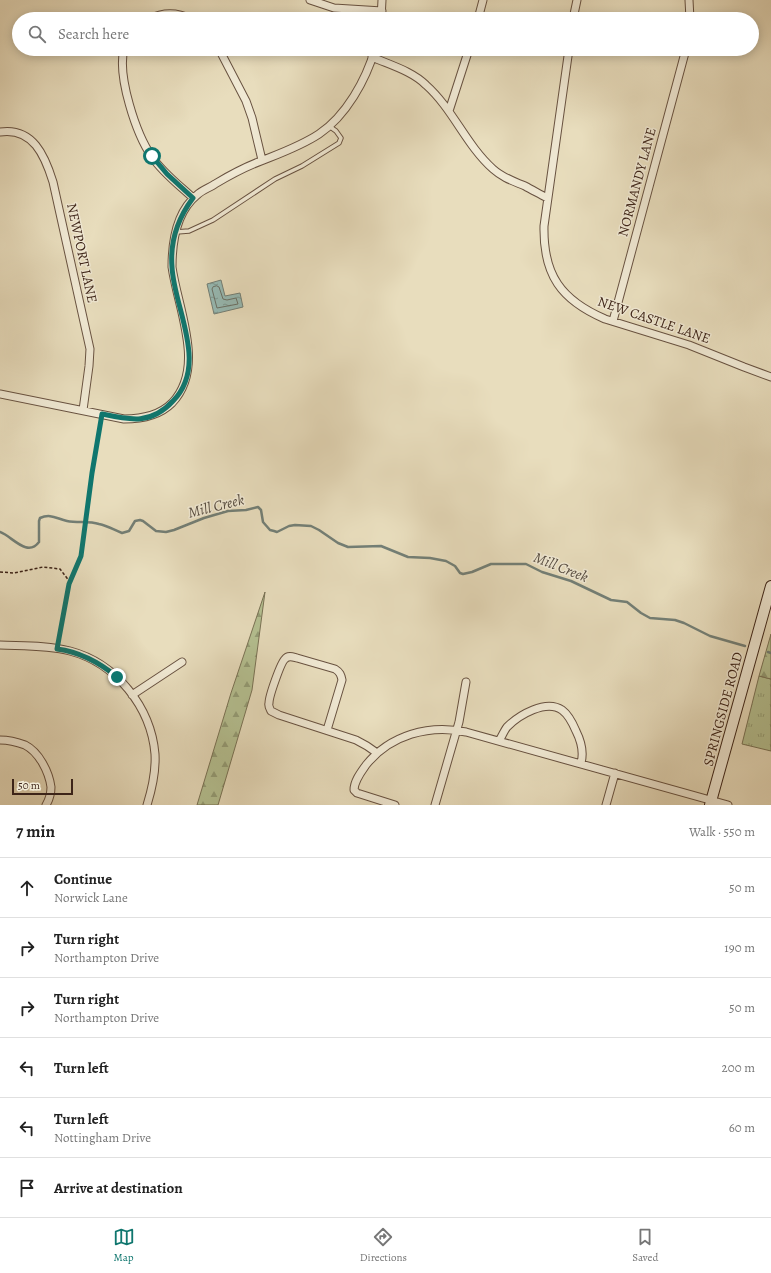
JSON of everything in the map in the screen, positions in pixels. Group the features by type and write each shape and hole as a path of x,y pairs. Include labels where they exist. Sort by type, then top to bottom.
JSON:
{"main road":[{"name":"SPRINGSIDE ROAD","path":"711,803 771,586"}],"street":[{"path":"310,0 334,8 382,11 382,0"},
{"path":"480,12 483,0"},
{"path":"575,12 578,0"},
{"path":"689,0 690,12"},
{"path":"123,56 123,78 134,118 143,141 167,174 193,198"},
{"path":"223,56 246,101 252,118 262,160"},
{"path":"449,111 467,56"},
{"name":"NEW CASTLE LANE","path":"568,56 544,226 544,248 550,270 555,280 569,298 596,315 689,345 771,377"},
{"name":"NORMANDY LANE","path":"613,321 684,56"},
{"path":"0,394 124,419 148,417 159,413 177,398 183,387 188,370 189,352 172,268 175,233 183,212 193,198 223,179 243,168 276,156 320,134 337,117 352,98 372,57 419,79 432,91 449,111 468,140 493,170 506,179 524,186 547,198"},
{"name":"NEWPORT LANE","path":"0,132 10,131 22,135 34,142 42,154 51,175 90,349 90,366 83,410"},
{"path":"0,645 57,649 83,655 95,661 117,677 140,707 146,719 153,742 155,769 147,805"},
{"path":"327,730 340,685 341,676 335,670 291,656 287,657 284,659 270,696 269,708 271,711 362,743 377,753"},
{"path":"132,695 182,662"},
{"path":"435,805 457,730 466,682"},
{"path":"500,741 507,727 519,717 537,708 554,707 567,714 575,727 582,746 583,755 581,763"},
{"path":"395,805 357,793 354,790 362,771 377,753 410,733 440,729 457,730 500,741 581,763 711,803 728,805"},
{"path":"0,740 8,740 26,746 38,755 47,773 51,788 46,805"},
{"path":"606,805 615,773"}],"lane":[{"path":"175,233 189,231 213,220 275,179 302,166 339,143 341,138 336,131 329,126"}],"path":[{"path":"57,649 70,582 81,556 102,414"},
{"path":"0,572 14,573 44,567 55,568 60,569 70,582"}],"green space":[{"path":"265,592 252,690 218,805 197,805 231,693"},
{"path":"771,634 771,679 759,676"},
{"path":"759,676 771,679 771,751 742,744"}],"water":[{"path":"221,280 225,296 240,293 243,307 214,314 207,284"}],"waterway":[{"name":"Mill Creek","path":"0,532 25,547 30,548 39,542 40,518 47,516 71,522 95,523 122,533 129,531 135,521 140,520 156,531 166,532 228,511 246,510 258,507 261,510 263,522 270,530 277,532 289,526 311,526 338,543 348,547 381,546 408,557 430,558 446,561 455,566 460,573 463,574 491,564 526,564 542,572 571,581 611,600 627,602 650,618 675,620 710,636 745,646"}],"route":[{"path":"117,677 107,668 83,655 57,649 69,584 81,556 92,473 102,414 124,419 136,419 159,413 177,398 187,376 189,352 173,279 172,256 178,222 193,198 167,174 152,156"}]}
